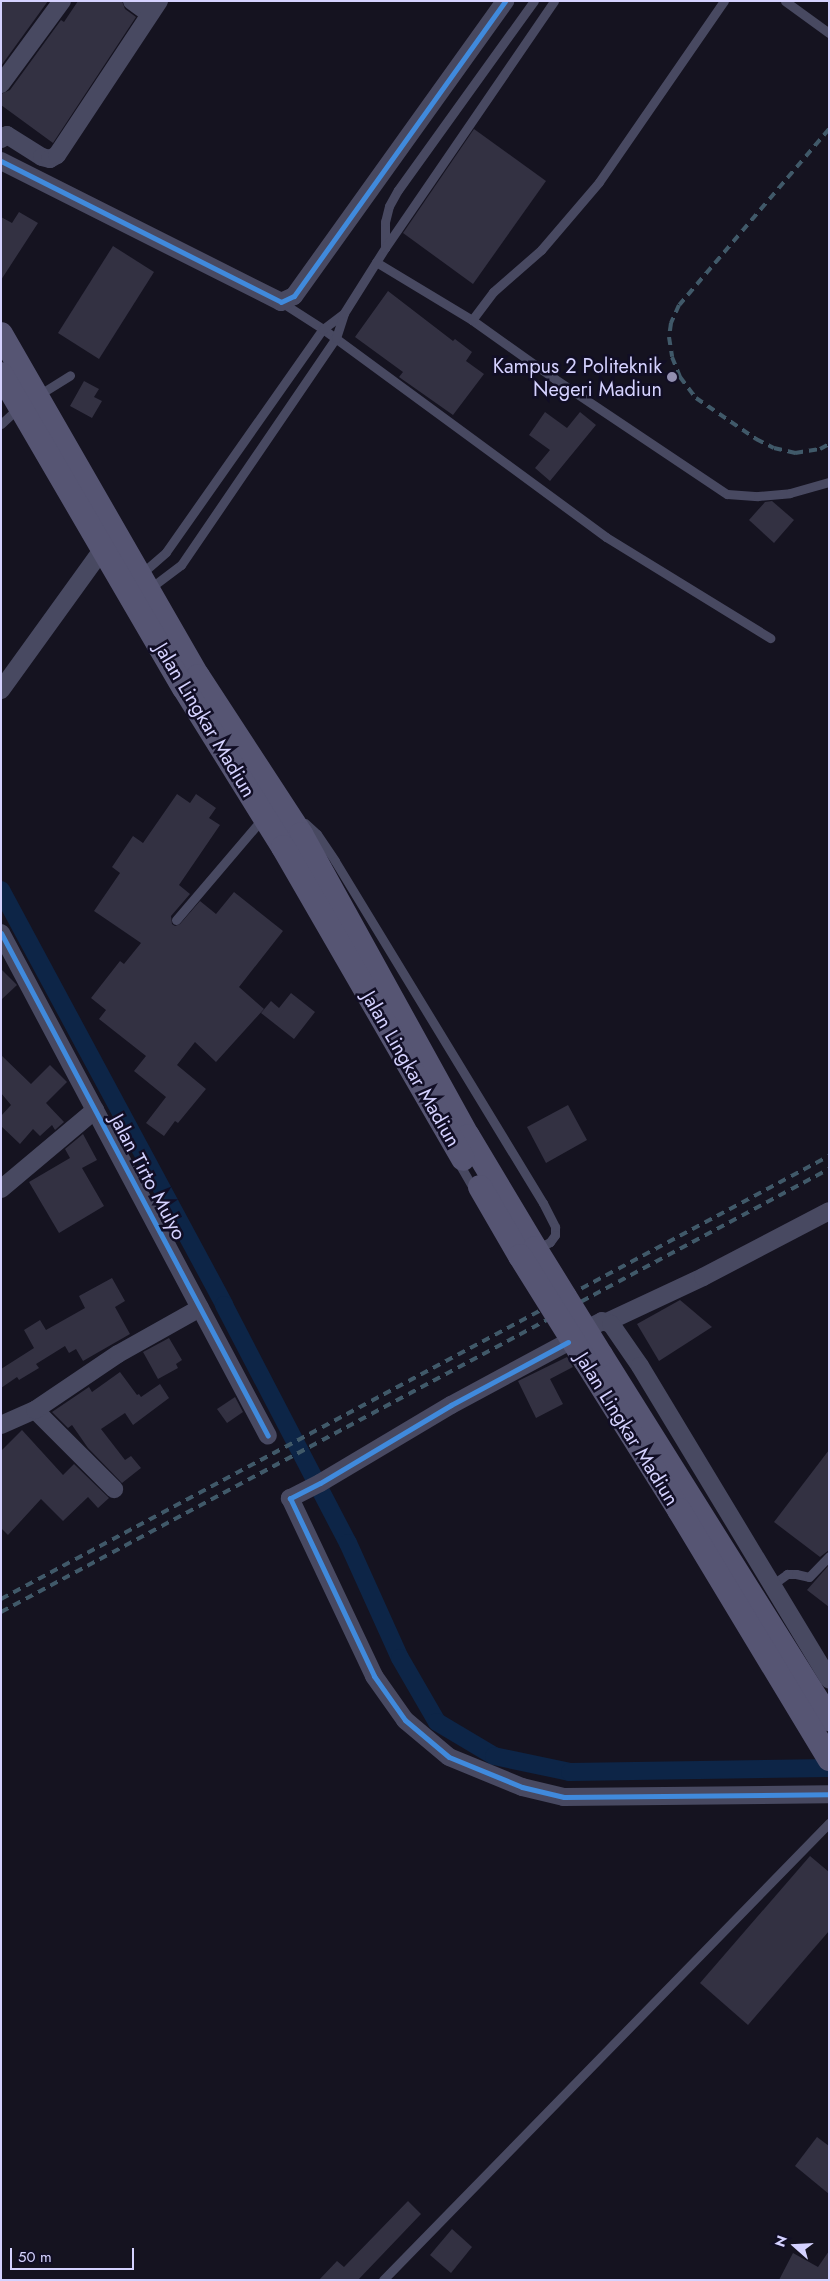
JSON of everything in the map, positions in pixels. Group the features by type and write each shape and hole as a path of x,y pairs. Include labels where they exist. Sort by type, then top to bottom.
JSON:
{"main road":[{"name":"Jalan Lingkar Madiun","path":"1,334 29,401 104,547 184,688 273,817"},
{"name":"Jalan Lingkar Madiun","path":"1,374 29,401 144,582 198,676 286,844 525,1264 679,1510 814,1715 825,1753"}],"street":[{"path":"1,84 62,1"},
{"path":"2,135 42,158 50,159 57,155 154,8 132,1"},
{"path":"1,161 281,302 294,296 505,1"},
{"path":"1,690 104,547"},
{"name":"Jalan Tirto Mulyo","path":"1,933 8,965 95,1110 268,1436"},
{"path":"1,1189 95,1110"},
{"path":"607,1322 704,1277 829,1211"},
{"path":"1,1425 35,1410 118,1354 200,1308"},
{"path":"829,1679 640,1366 611,1324 607,1322 602,1321 568,1342 451,1405 320,1484 290,1498 374,1676 405,1720 449,1757 522,1788 564,1797 829,1794"},
{"path":"568,1342 568,1346 604,1401 783,1700 792,1712 814,1715"},
{"path":"35,1410 114,1489"}],"lane":[{"path":"385,248 385,222 389,206 398,190 534,1"},
{"path":"144,582 181,565 336,338 344,313 385,248 554,1"},
{"path":"472,320 493,292 541,250 599,182 724,1"},
{"path":"785,1 829,33"},
{"path":"376,262 472,320 563,385 727,494 758,496 790,493 825,485 829,482"},
{"path":"281,302 336,338 606,537 770,638"},
{"path":"144,582 323,329 344,313"},
{"path":"1,424 29,401 70,375"},
{"path":"236,454 250,465"},
{"path":"176,920 273,817 317,834 543,1203 555,1227 555,1235 550,1242 531,1253 514,1257 288,876"},
{"path":"772,1585 787,1574 809,1577 829,1556"},
{"path":"382,2280 829,1823"}],"building":[{"path":"1,1 48,1 1,66"},
{"path":"78,1 122,1 125,9 136,17 53,143 1,105 1,94 10,90 61,20 64,22"},
{"path":"474,129 546,181 473,284 403,233"},
{"path":"19,212 38,223 1,280 1,217 12,223"},
{"path":"113,246 154,272 99,359 58,333"},
{"path":"388,291 453,341 455,339 472,352 466,361 484,374 453,415 399,377 403,372 355,337"},
{"path":"84,381 99,389 94,397 102,401 92,418 70,406"},
{"path":"545,412 567,428 580,412 596,425 550,481 535,468 550,450 529,435"},
{"path":"772,501 794,520 774,543 749,520 765,502"},
{"path":"177,794 190,803 196,794 216,808 209,818 220,825 179,885 190,894 171,916 172,924 175,926 180,924 200,901 216,914 234,892 283,931 239,987 264,1009 216,1062 195,1042 177,1065 206,1089 178,1123 175,1121 164,1136 146,1123 166,1097 134,1071 146,1056 99,1019 106,1010 91,998 120,961 124,964 141,943 94,911 120,873 112,867 133,836 143,843"},
{"path":"1,969 17,985 1,1000"},
{"path":"291,993 315,1012 294,1039 261,1013 271,1001 279,1008"},
{"path":"1,1055 31,1084 50,1065 67,1082 46,1103 64,1122 55,1130 52,1125 40,1136 33,1129 20,1144 1,1126 1,1116 11,1105 1,1093"},
{"path":"568,1105 587,1140 546,1163 527,1127"},
{"path":"83,1134 97,1160 82,1168 104,1206 59,1233 29,1182 70,1158 65,1149"},
{"path":"112,1278 125,1301 115,1307 130,1334 83,1361 76,1349 69,1353 65,1346 36,1364 39,1368 19,1380 17,1377 1,1388 1,1369 34,1348 24,1330 40,1320 46,1330 85,1308 79,1296"},
{"path":"680,1300 712,1327 659,1361 637,1324"},
{"path":"169,1338 182,1360 176,1364 178,1368 158,1379 143,1352"},
{"path":"567,1357 573,1367 550,1379 563,1404 536,1418 518,1381"},
{"path":"120,1372 137,1395 139,1394 141,1397 160,1384 169,1398 133,1425 125,1413 101,1429 125,1460 131,1456 141,1468 122,1483 88,1448 72,1425 68,1428 52,1412 89,1387 92,1392"},
{"path":"235,1397 243,1412 227,1423 217,1409"},
{"path":"22,1430 63,1475 74,1464 109,1498 98,1508 88,1497 63,1521 41,1499 8,1535 1,1528 1,1451"},
{"path":"829,1450 829,1550 820,1557 774,1522"},
{"path":"829,1565 829,1607 807,1590"},
{"path":"810,1856 829,1872 829,1931 748,2025 700,1983"},
{"path":"817,2137 829,2146 829,2194 795,2166"},
{"path":"408,2201 421,2214 358,2280 319,2280 337,2261 344,2267"},
{"path":"452,2229 472,2247 451,2273 430,2255"},
{"path":"829,2251 829,2280 779,2280 793,2253 818,2267"}],"waterway":[{"path":"1,890 224,1305 348,1543 400,1658 437,1722 494,1756 570,1772 829,1768"}],"railway":[{"path":"829,129 679,305 671,323 669,337 672,357 680,377 696,398 756,439 774,448 795,453 820,449 829,444"},
{"path":"1,1599 829,1156"},
{"path":"1,1612 829,1169"}],"cycle path":[{"path":"1,161 281,302 294,296 505,1"},
{"path":"1,933 268,1436"},
{"path":"568,1342 451,1405 320,1483 290,1498 374,1676 405,1720 449,1757 522,1787 564,1797 829,1794"}],"place":[{"name":"Kampus 2 Politeknik Negeri Madiun","path":"672,377"}]}
